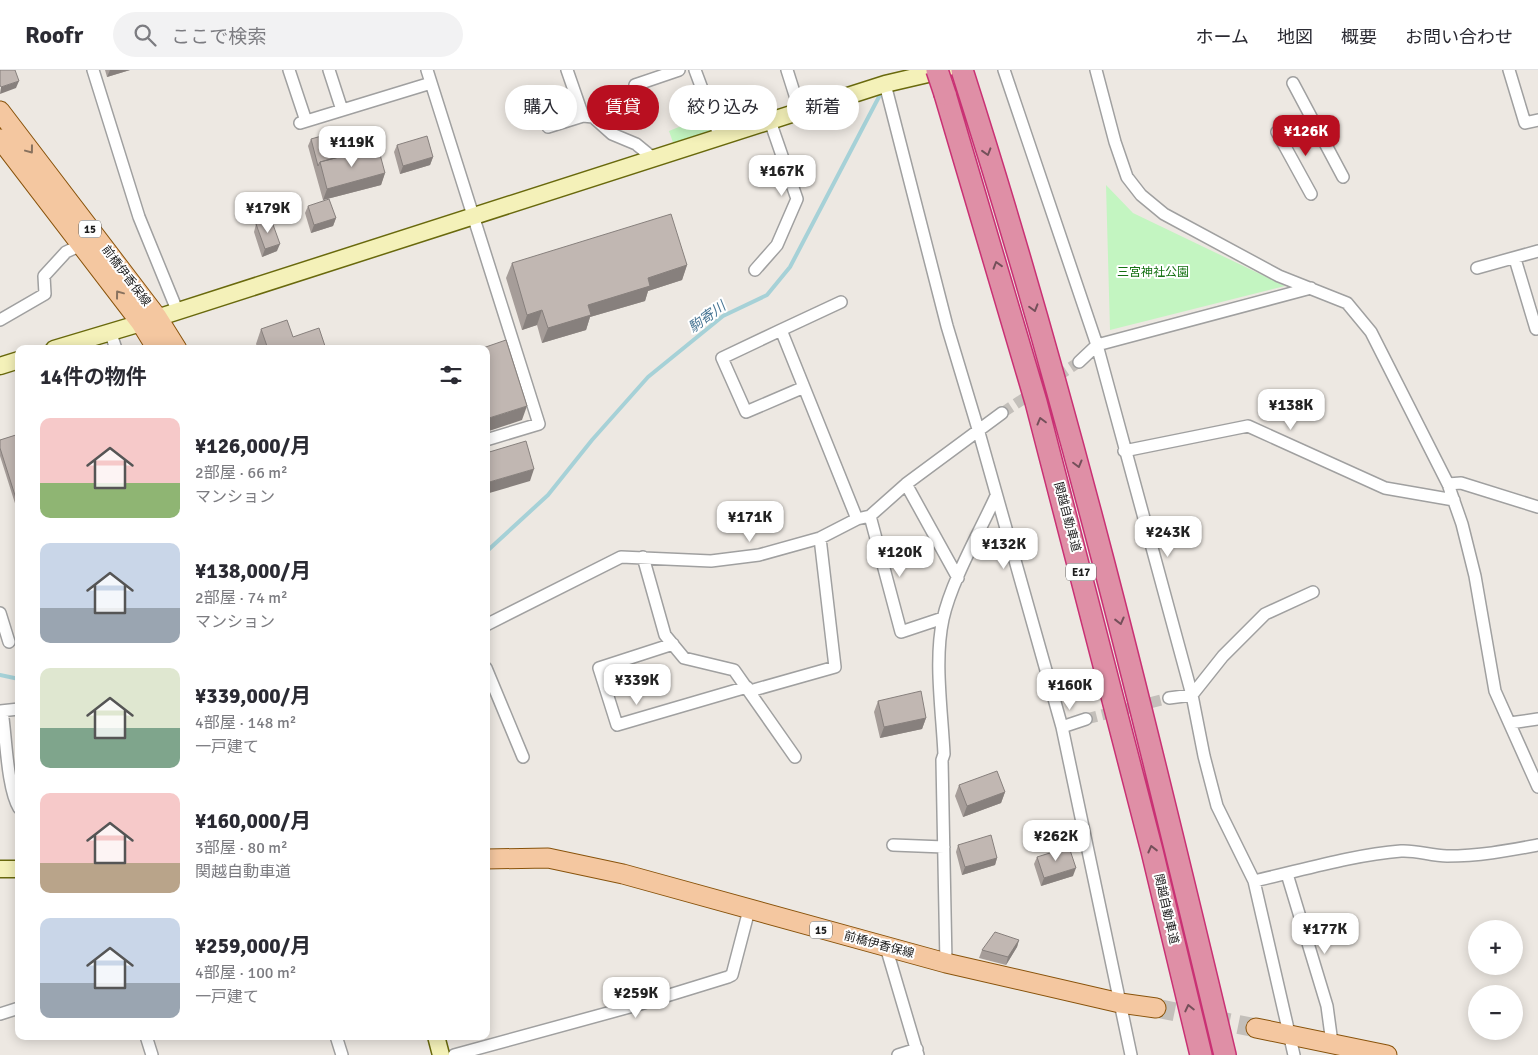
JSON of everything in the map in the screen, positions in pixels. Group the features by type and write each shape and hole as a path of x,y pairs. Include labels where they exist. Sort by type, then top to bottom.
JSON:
{"highway":[{"name":"関越自動車道","path":"937,70 1039,412 1150,841 1201,1055"},
{"name":"関越自動車道","path":"965,79 1058,389 1114,595 1225,1055"}],"main road":[{"name":"前橋伊香保線","path":"0,111 149,320 155,345"},
{"name":"前橋伊香保線","path":"0,139 81,245 173,345"},
{"name":"前橋伊香保線","path":"490,859 548,858 623,874 946,963 1120,1003 1156,1008"},
{"path":"1256,1028 1381,1054"}],"street":[{"path":"93,70 139,217 177,310"},
{"path":"289,70 303,122 431,83"},
{"path":"329,70 342,110"},
{"path":"427,70 539,424 490,439"},
{"path":"567,70 583,116"},
{"path":"635,85 679,70"},
{"path":"695,70 720,137"},
{"path":"787,70 792,85"},
{"path":"859,87 883,77 945,70"},
{"path":"1004,70 1097,346 1192,695 1204,756 1217,806 1254,881 1294,1055"},
{"path":"1096,70 1115,142 1127,177 1141,195 1164,214 1279,276 1347,303 1371,332 1448,484 1454,500 1475,576 1495,691 1538,787"},
{"path":"1509,70 1525,124 1538,120"},
{"path":"883,77 947,326 1062,727 1131,1055"},
{"path":"1293,83 1343,177"},
{"path":"577,118 583,116 592,117 612,134 636,144 653,158"},
{"path":"66,345 742,130"},
{"path":"754,270 777,245 797,199 773,130"},
{"path":"1277,132 1311,194"},
{"path":"0,320 45,294 44,276 66,252 81,245"},
{"path":"1477,268 1515,259 1538,251"},
{"path":"1515,259 1536,329"},
{"path":"1079,362 1097,346 1311,288"},
{"path":"802,388 746,412 722,358 841,302"},
{"path":"781,330 802,388 857,519"},
{"path":"110,331 115,345"},
{"path":"0,366 15,361"},
{"path":"490,623 622,557 711,561 758,555 820,538 857,519 870,516 906,484 1002,413"},
{"path":"1124,450 1248,426 1385,488 1454,500"},
{"path":"1448,484 1461,483 1538,507"},
{"path":"906,484 958,578"},
{"path":"946,963 942,760 944,754 939,645 943,618 958,578 996,496"},
{"path":"870,516 901,632 943,618"},
{"path":"673,644 599,668 617,725 835,666 820,538"},
{"path":"643,557 665,635 684,658 734,670 795,757"},
{"path":"1169,698 1192,695 1223,656 1265,614 1312,592"},
{"path":"0,614 9,642"},
{"path":"490,678 523,757"},
{"path":"15,709 1,711 4,755 15,793"},
{"path":"1062,727 1086,719"},
{"path":"1510,723 1538,719"},
{"path":"1254,881 1385,853 1411,851 1444,856 1483,856 1538,844"},
{"path":"893,845 944,847"},
{"path":"0,869 15,869"},
{"path":"1287,874 1328,1006 1332,1043"},
{"path":"454,1055 637,1005 728,977 732,975 749,910"},
{"path":"886,947 918,1052 898,1055"},
{"path":"0,1014 15,1009"},
{"path":"147,1040 152,1055"},
{"path":"337,1040 342,1055"},
{"path":"437,1040 441,1055"}],"green space":[{"path":"714,130 715,138 676,151 669,131"},
{"name":"三宮神社公園","path":"1106,185 1133,213 1285,286 1110,330"}],"building":[{"path":"0,70 15,70 19,81 1,87"},
{"path":"339,131 346,155 320,162 318,166 311,139"},
{"path":"427,136 433,157 403,166 397,145"},
{"path":"378,147 385,173 327,189 320,162"},
{"path":"329,199 336,218 314,225 308,206"},
{"path":"671,214 687,265 648,278 650,286 588,305 591,315 548,328 542,310 527,315 512,263"},
{"path":"271,219 280,244 265,249 256,224"},
{"path":"287,320 293,337 319,328 325,345 267,345 261,329"},
{"path":"506,340 527,406 490,418 490,346"},
{"path":"15,435 15,495 0,448 0,440"},
{"path":"526,441 534,469 490,482 490,452"},
{"path":"921,691 926,718 884,727 878,701"},
{"path":"997,771 1005,792 967,806 959,785"},
{"path":"991,835 997,858 965,867 958,845"},
{"path":"1069,847 1076,868 1044,878 1037,857"},
{"path":"995,932 1019,940 1008,957 982,950"}],"waterway":[{"name":"駒寄川","path":"490,548 548,495 592,440 648,377 723,316 767,295 790,267 882,91"},
{"name":"駒寄川","path":"0,675 15,678"}],"tunnel":[{"path":"1002,413 1079,362"},
{"path":"1086,719 1169,698"},
{"path":"1156,1008 1256,1028"}]}
